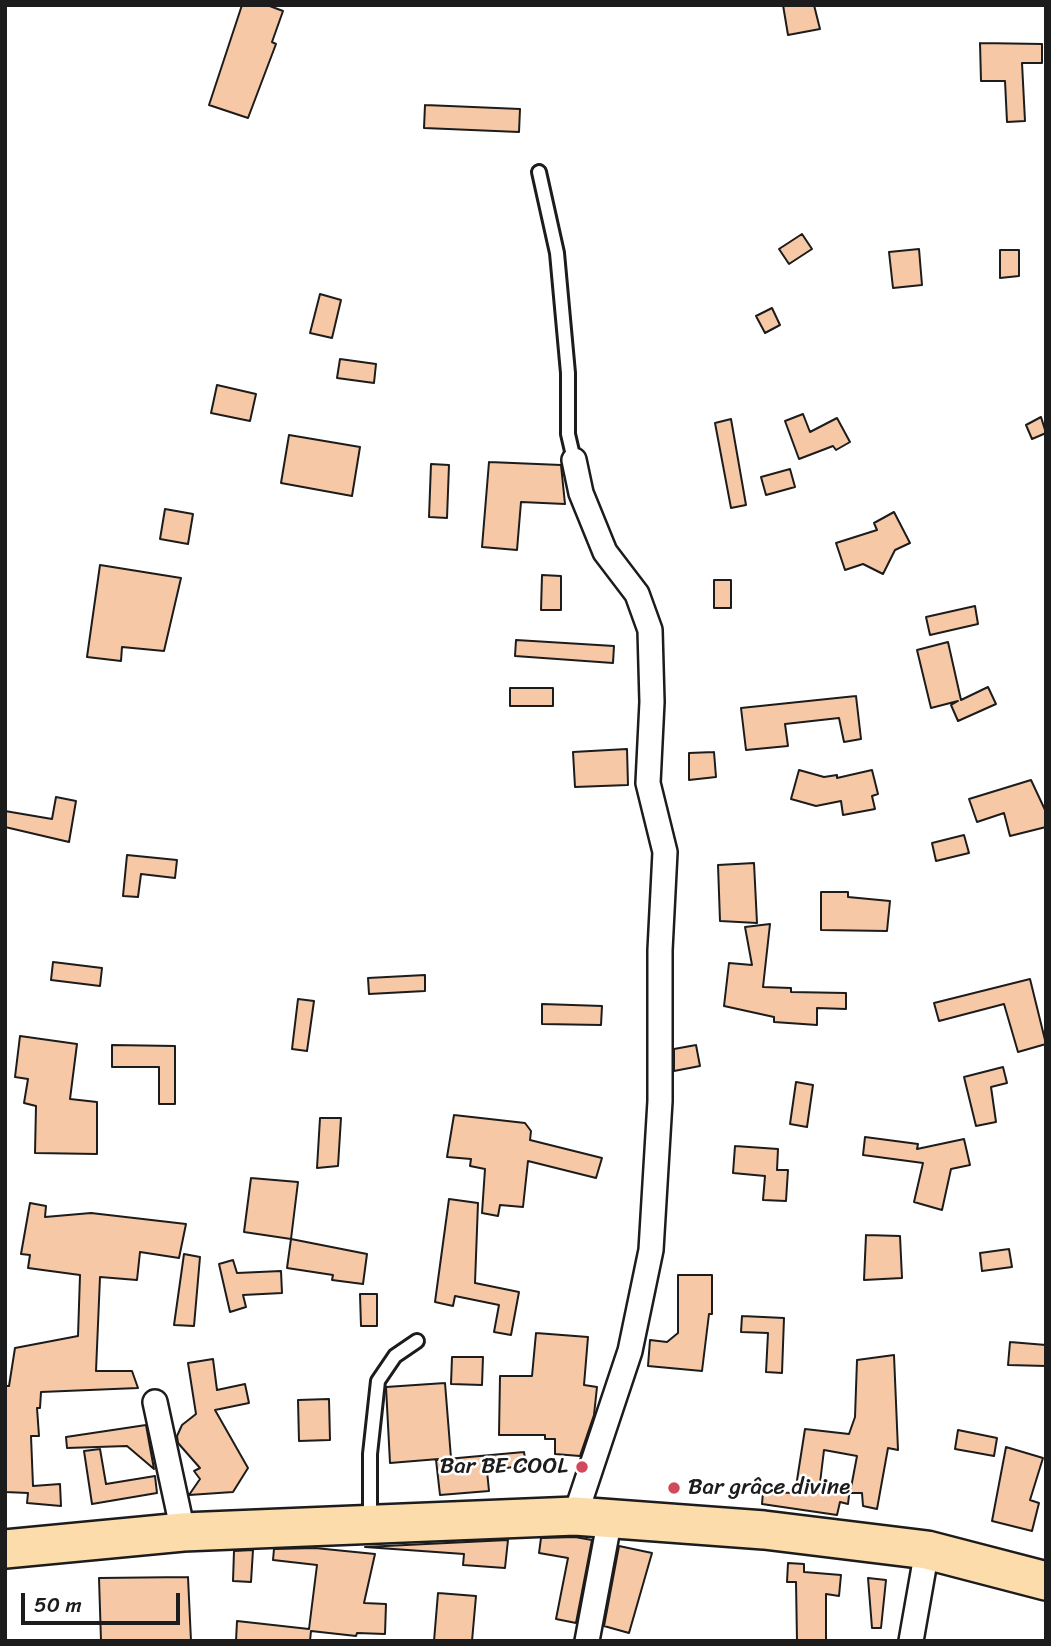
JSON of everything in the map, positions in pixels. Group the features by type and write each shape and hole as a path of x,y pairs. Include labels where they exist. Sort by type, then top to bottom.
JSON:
{"main road":[{"path":"5,1549 183,1532 370,1522 592,1517 764,1530 927,1549 1046,1581"}],"street":[{"path":"573,460 580,493 605,551 637,594 650,630 652,702 648,783 665,852 653,1230 630,1351 592,1517 587,1641"},
{"path":"155,1402 183,1532"},
{"path":"911,1641 927,1549"}],"lane":[{"path":"539,172 556,253 568,373 568,434 573,460"},
{"path":"370,1522 370,1454 378,1381 395,1356 417,1341"}],"building":[{"path":"242,5 267,5 283,11 272,42 276,44 248,118 209,105"},
{"path":"783,5 814,5 820,29 788,35"},
{"path":"980,43 1042,44 1042,63 1022,63 1025,121 1007,122 1005,81 981,81"},
{"path":"425,105 520,109 519,132 424,128"},
{"path":"802,234 812,249 789,264 779,249"},
{"path":"919,249 922,285 893,288 889,252"},
{"path":"1000,250 1019,250 1019,276 1000,278"},
{"path":"320,294 341,300 332,338 310,333"},
{"path":"772,308 780,325 765,333 756,316"},
{"path":"340,359 376,364 374,383 337,378"},
{"path":"217,385 256,394 250,421 211,413"},
{"path":"803,414 810,432 837,418 850,442 836,450 833,446 799,459 785,421"},
{"path":"1041,417 1046,433 1032,439 1026,425"},
{"path":"731,419 746,505 731,508 715,423"},
{"path":"289,435 360,447 352,496 281,483"},
{"path":"489,462 561,465 565,504 521,502 517,550 482,547"},
{"path":"431,464 449,465 447,518 429,517"},
{"path":"790,469 795,487 766,495 761,477"},
{"path":"165,509 193,514 188,544 160,539"},
{"path":"894,512 910,543 895,550 883,574 863,564 845,570 836,543 877,530 874,523"},
{"path":"100,565 181,578 164,651 122,647 121,661 87,657"},
{"path":"542,575 561,576 561,610 541,610"},
{"path":"714,580 731,580 731,608 714,608"},
{"path":"975,606 978,624 930,635 926,617"},
{"path":"516,640 614,646 613,663 515,656"},
{"path":"948,642 961,700 988,687 996,704 958,721 951,705 958,701 931,708 917,650"},
{"path":"510,688 553,688 553,706 510,706"},
{"path":"856,696 861,739 844,742 839,718 785,724 788,746 746,750 741,708"},
{"path":"627,749 628,785 575,787 573,752"},
{"path":"714,752 716,777 689,780 689,753"},
{"path":"799,770 824,777 837,775 837,778 872,770 878,794 872,796 875,809 843,815 841,801 816,806 791,799"},
{"path":"1031,780 1046,812 1046,827 1010,836 1004,813 977,822 969,799"},
{"path":"56,797 76,801 69,842 5,827 5,811 52,819"},
{"path":"964,835 969,853 936,861 932,843"},
{"path":"127,855 177,860 175,878 141,874 138,897 123,896"},
{"path":"754,863 757,923 720,921 718,865"},
{"path":"821,892 848,892 848,897 890,901 887,931 821,930"},
{"path":"770,924 763,987 791,988 791,992 846,993 846,1009 817,1008 817,1025 774,1022 774,1017 724,1006 729,963 752,965 745,927"},
{"path":"53,962 102,968 100,986 51,980"},
{"path":"425,975 425,991 369,994 368,978"},
{"path":"1030,979 1046,1044 1018,1052 1004,1004 939,1021 934,1003"},
{"path":"298,999 314,1001 307,1051 292,1049"},
{"path":"542,1004 602,1006 601,1025 542,1024"},
{"path":"20,1036 77,1044 70,1099 97,1102 97,1154 35,1153 36,1106 24,1103 28,1079 15,1077"},
{"path":"112,1045 175,1046 175,1104 159,1104 159,1067 112,1067"},
{"path":"696,1045 700,1066 674,1071 674,1049"},
{"path":"1003,1067 1007,1083 991,1087 996,1122 976,1126 964,1077"},
{"path":"796,1082 813,1085 807,1127 790,1124"},
{"path":"454,1115 525,1123 531,1131 530,1140 602,1158 596,1178 528,1161 523,1207 500,1205 498,1216 482,1213 485,1169 470,1166 471,1159 447,1157"},
{"path":"320,1118 341,1118 338,1166 317,1168"},
{"path":"865,1137 918,1144 917,1149 964,1139 970,1165 951,1169 942,1210 914,1202 923,1163 863,1155"},
{"path":"735,1146 778,1149 777,1170 788,1170 786,1201 763,1200 765,1176 733,1173"},
{"path":"251,1178 298,1182 291,1239 244,1232"},
{"path":"449,1199 478,1203 475,1283 519,1292 511,1335 494,1332 499,1305 455,1296 453,1306 435,1302"},
{"path":"30,1203 46,1206 45,1217 91,1213 186,1224 179,1258 140,1252 137,1280 100,1277 96,1371 132,1371 138,1388 41,1392 40,1408 37,1408 39,1436 31,1436 33,1486 60,1484 61,1506 27,1503 28,1493 5,1492 5,1386 9,1386 15,1348 78,1336 80,1275 28,1268 30,1255 21,1254"},
{"path":"866,1235 900,1236 902,1278 864,1280"},
{"path":"291,1239 367,1254 363,1284 332,1280 333,1275 287,1268"},
{"path":"1009,1249 1012,1267 982,1271 980,1253"},
{"path":"184,1254 200,1257 194,1326 174,1325"},
{"path":"233,1260 237,1273 281,1271 282,1293 243,1295 246,1307 230,1312 219,1264"},
{"path":"678,1275 712,1275 712,1314 709,1314 702,1371 648,1366 650,1340 667,1342 678,1333"},
{"path":"360,1294 377,1294 377,1326 361,1326"},
{"path":"742,1316 784,1318 782,1373 766,1372 768,1333 741,1332"},
{"path":"536,1333 588,1337 584,1385 597,1387 594,1415 580,1456 555,1454 555,1439 545,1439 545,1435 499,1435 500,1376 532,1376"},
{"path":"1010,1342 1046,1345 1046,1366 1008,1365"},
{"path":"894,1355 898,1450 888,1448 877,1509 863,1506 862,1493 850,1493 857,1456 824,1450 820,1483 850,1487 848,1504 840,1502 837,1515 762,1504 763,1492 795,1493 805,1429 849,1434 855,1417 857,1360"},
{"path":"452,1357 483,1357 482,1385 451,1384"},
{"path":"213,1359 217,1390 245,1384 249,1403 215,1410 248,1468 233,1492 189,1495 200,1479 194,1471 200,1468 178,1443 177,1436 182,1425 196,1414 188,1363"},
{"path":"445,1383 451,1458 390,1463 386,1387"},
{"path":"329,1399 330,1440 299,1441 298,1400"},
{"path":"146,1425 154,1469 127,1446 67,1448 66,1437"},
{"path":"958,1430 997,1438 994,1456 955,1449"},
{"path":"1006,1447 1043,1458 1030,1500 1039,1503 1032,1531 992,1521"},
{"path":"100,1449 106,1484 155,1476 157,1493 92,1504 84,1451"},
{"path":"524,1452 526,1465 487,1471 489,1491 440,1495 436,1460"},
{"path":"575,1537 592,1540 576,1623 556,1619 568,1558 539,1553 541,1538"},
{"path":"508,1540 505,1568 463,1565 464,1554 365,1547"},
{"path":"619,1546 652,1553 629,1633 604,1626"},
{"path":"315,1548 375,1554 364,1603 386,1604 385,1634 357,1633 356,1636 311,1631 310,1641 236,1641 237,1621 309,1629 317,1565 273,1560 274,1549"},
{"path":"253,1550 251,1582 233,1581 234,1551"},
{"path":"788,1563 804,1564 804,1572 841,1575 839,1596 826,1594 826,1641 797,1641 796,1582 787,1582"},
{"path":"188,1577 191,1641 101,1641 99,1578"},
{"path":"868,1578 886,1580 881,1628 872,1628"},
{"path":"438,1593 476,1596 472,1641 434,1641"}],"place":[{"name":"Bar BE COOL","path":"582,1467"},
{"name":"Bar grâce divine","path":"674,1488"}]}
